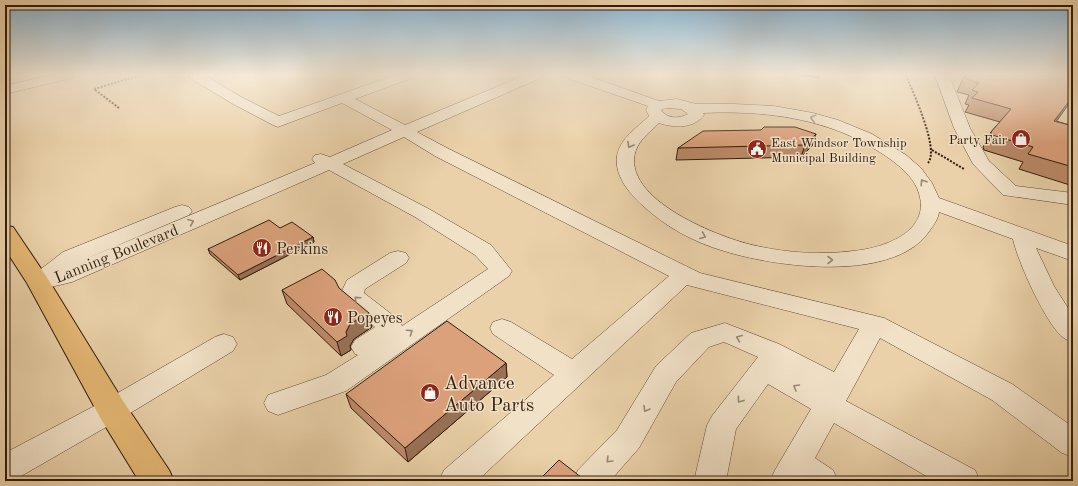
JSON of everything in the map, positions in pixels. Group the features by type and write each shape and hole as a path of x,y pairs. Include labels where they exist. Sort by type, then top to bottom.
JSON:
{"main road":[{"path":"5,232 38,282 112,410 157,481"}],"street":[{"path":"233,98 278,122 343,98 441,152 693,279 875,324 1002,392 1073,444"},
{"name":"Lanning Boulevard","path":"38,282 64,277 82,270 461,98"},
{"name":"Lanning Boulevard","path":"398,127 476,98"},
{"path":"626,98 657,111 668,121 683,122 694,118 696,115 693,109 746,107 768,109 810,117 852,130 890,150 918,175 927,189 931,202 930,216 923,229 910,240 894,249 869,256 835,260 807,260 771,256 719,242 692,231 669,219 638,191 629,178 626,165 626,152 631,143 657,111"},
{"path":"951,98 962,128 982,164 1010,192 1073,200"},
{"path":"322,160 422,213 482,250 502,271 336,382 278,402 383,334 390,326 352,295 355,286 398,258"},
{"path":"931,202 1073,254"},
{"path":"1022,235 1024,247 1036,273 1066,325 1073,332"},
{"path":"455,481 684,275"},
{"path":"822,481 792,472 875,324"},
{"path":"502,328 574,374"},
{"path":"589,481 628,439 666,374 700,340 725,332 769,361 834,397 964,481"},
{"path":"5,469 112,410 224,344"},
{"path":"710,481 722,424 769,361"}],"path":[{"path":"106,98 120,108"},
{"path":"909,166 926,164 930,161 932,150 923,118 915,98"}],"building":[{"path":"972,98 1072,98 1054,121 1073,126 1073,167 1028,154 1033,147 992,135 991,132 1011,109"},
{"path":"764,127 795,127 816,134 805,145 678,148 703,131 761,130"},
{"name":"Perkins","path":"269,220 280,228 292,222 313,237 238,275 208,249"},
{"name":"Popeyes","path":"322,269 335,280 339,288 369,313 350,324 346,332 347,336 337,342 282,290"},
{"name":"Advance Auto Parts","path":"447,321 506,363 405,448 346,394"},
{"path":"559,460 586,481 538,481"}],"place":[{"name":"Party Fair","path":"1021,139"},
{"name":"East Windsor Township Municipal Building","path":"757,149"},
{"name":"Perkins","path":"262,248"},
{"name":"Popeyes","path":"333,317"},
{"name":"Advance Auto Parts","path":"430,393"}]}
